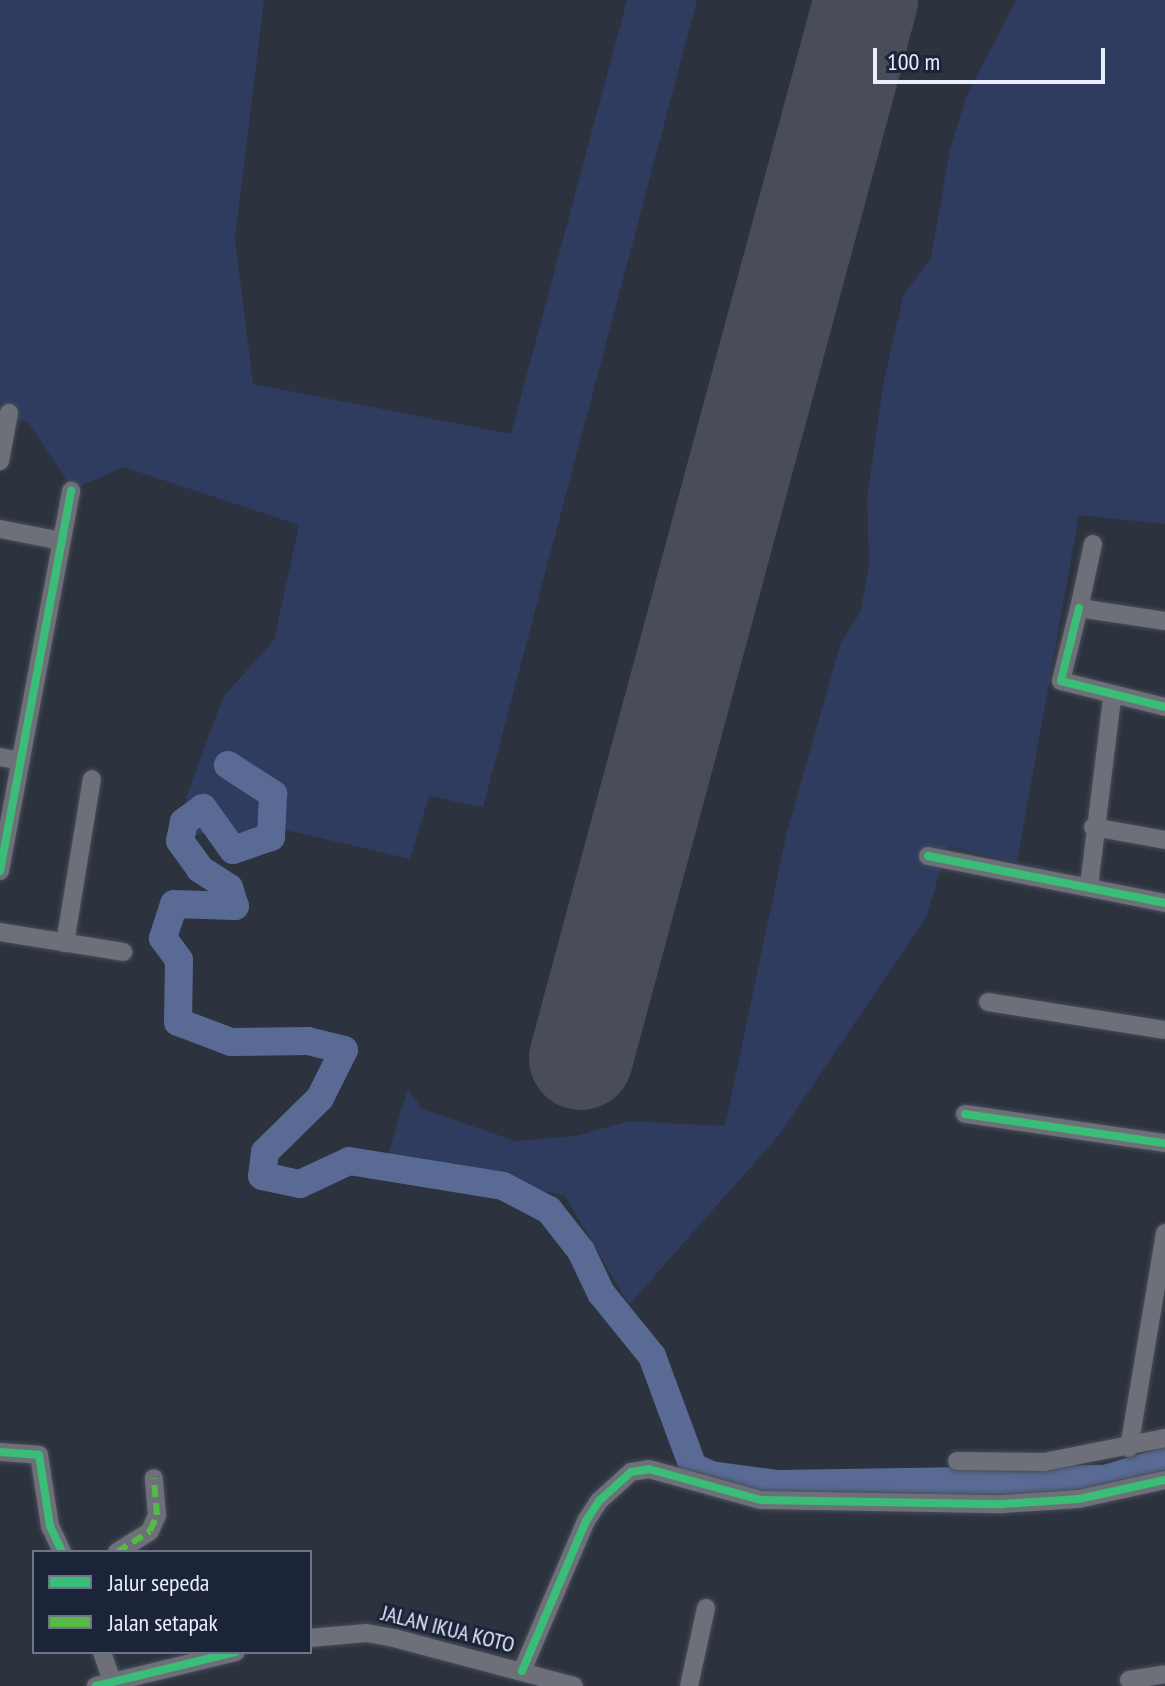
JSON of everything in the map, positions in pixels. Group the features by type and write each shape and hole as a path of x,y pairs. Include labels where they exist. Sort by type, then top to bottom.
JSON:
{"street":[{"path":"0,461 9,413"},
{"path":"0,871 71,491"},
{"path":"0,529 61,541"},
{"path":"1093,544 1060,678 1112,698 1165,707"},
{"path":"1079,608 1165,621"},
{"path":"1089,886 1093,827 1112,698"},
{"path":"0,757 20,761"},
{"path":"65,943 92,779"},
{"path":"1093,827 1165,840"},
{"path":"928,856 1165,903"},
{"path":"0,932 123,952"},
{"path":"988,1002 1165,1030"},
{"path":"965,1114 1165,1143"},
{"path":"1129,1448 1156,1333 1165,1233"},
{"path":"957,1461 1019,1464 1129,1448 1165,1438"},
{"path":"0,1452 39,1455 50,1526 61,1550"},
{"path":"513,1676 586,1521 599,1501 631,1472 649,1469 761,1500 1002,1504 1079,1499 1165,1480"},
{"path":"120,1550 150,1531 157,1515 154,1478"},
{"path":"689,1686 706,1608"},
{"name":"JALAN IKUA KOTO","path":"312,1638 366,1633 426,1644 513,1676 574,1686"},
{"path":"102,1654 104,1683 227,1654"},
{"path":"1129,1680 1165,1674"}],"shaded area":[{"path":"0,0 264,0 235,239 253,384 511,434 627,0 697,0 483,807 429,796 410,859 282,829 194,835 186,798 223,697 274,640 299,525 124,467 73,489 28,422 0,416"},
{"path":"1016,0 1165,0 1165,524 1079,515 1017,862 947,846 927,916 779,1135 629,1305 565,1196 388,1154 408,1089 422,1109 515,1141 576,1136 629,1121 725,1126 786,836 841,642 860,613 869,566 867,497 884,381 903,296 931,258 950,150 966,97"}],"waterway":[{"path":"228,765 273,794 271,837 233,850 203,808 184,822 180,841 200,869 229,888 235,906 174,904 163,938 179,960 178,1022 231,1042 308,1041 344,1050 320,1098 265,1152 262,1176 300,1184 349,1161 503,1186 549,1210 581,1251 601,1293 652,1356 693,1467 711,1475 777,1484 1105,1479 1165,1461"}],"runway":[{"path":"581,1058 866,0"}],"marked path":[{"path":"120,1550 150,1531 157,1515 154,1478"}],"cycle path":[{"path":"0,871 71,491"},
{"path":"1079,608 1061,681 1165,707"},
{"path":"928,856 1165,903"},
{"path":"965,1114 1165,1143"},
{"path":"0,1452 39,1455 50,1526 61,1550"},
{"path":"522,1671 586,1521 599,1501 631,1472 649,1469 761,1500 1002,1504 1079,1499 1165,1480"},
{"path":"96,1686 228,1654"}]}
